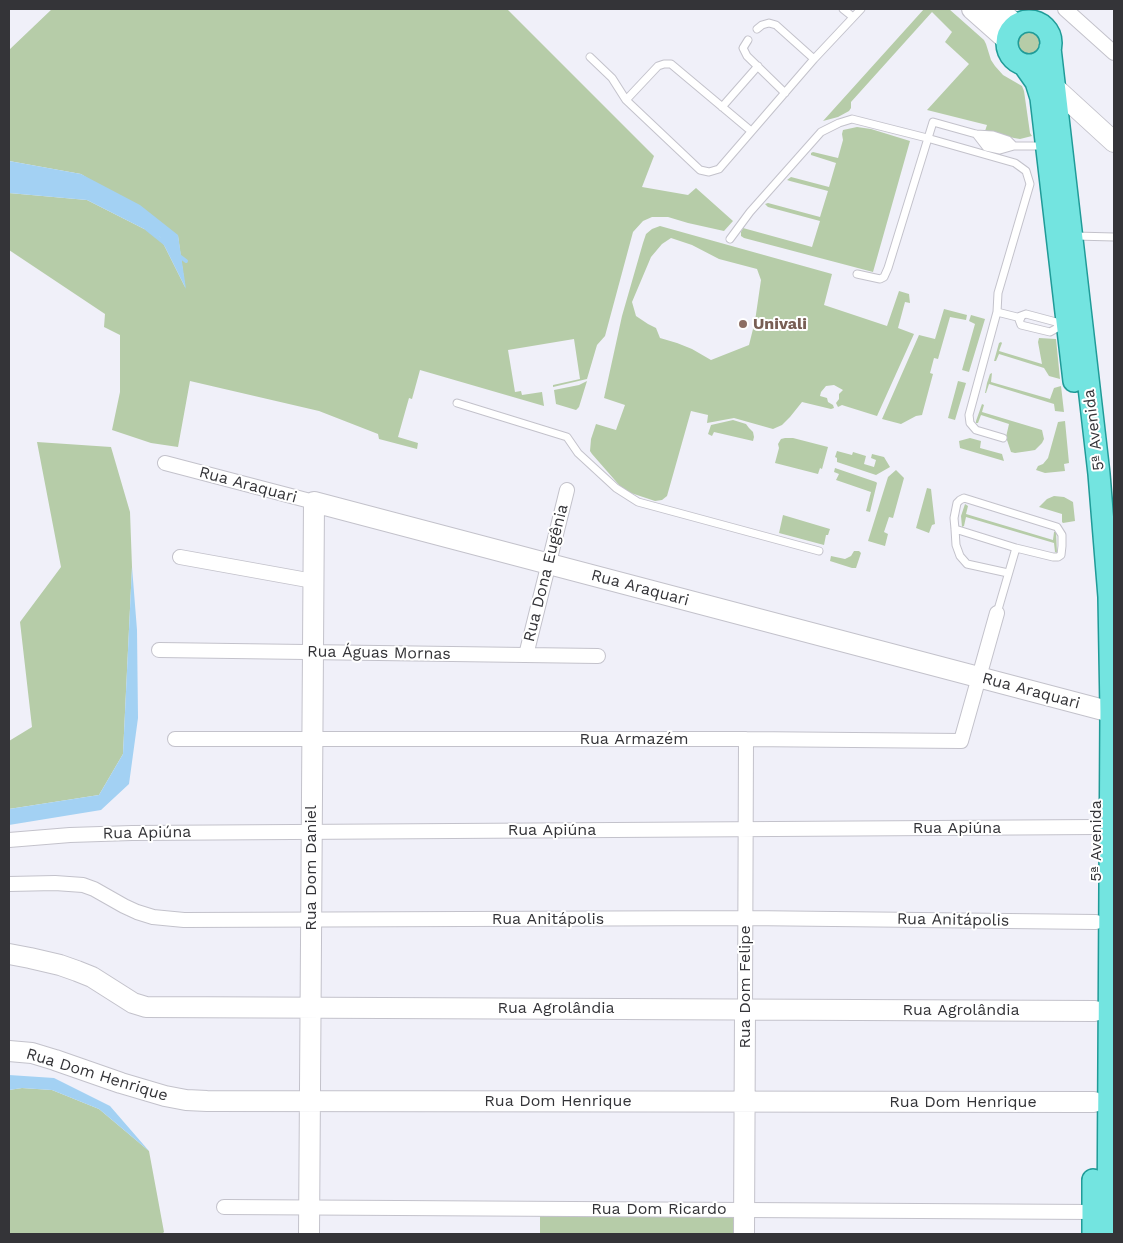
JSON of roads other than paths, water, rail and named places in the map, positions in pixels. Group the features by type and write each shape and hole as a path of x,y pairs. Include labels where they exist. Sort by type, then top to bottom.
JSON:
{"main road":[{"name":"5ª Avenida","path":"1047,9 1106,545 1109,615 1105,1212 1108,1234"},
{"path":"1020,24 1039,24 1045,28 1050,41 1048,55 1037,64 1031,65 1024,65 1018,62 1009,53 1007,46 1020,24"},
{"name":"5ª Avenida","path":"1024,65 1036,82 1039,90 1063,328 1087,496 1095,613 1107,711"},
{"name":"5ª Avenida","path":"1093,1234 1105,1212"}],"street":[{"path":"972,9 1020,24"},
{"path":"998,9 1020,24"},
{"path":"1065,9 1114,53"},
{"path":"1055,88 1114,142"},
{"name":"Rua Araquari","path":"165,463 1107,711"},
{"name":"Rua Dona Eugênia","path":"526,655 567,490"},
{"name":"Rua Dom Daniel","path":"308,1234 314,502"},
{"path":"180,556 313,581"},
{"name":"Rua Armazém","path":"175,739 961,741 997,613"},
{"name":"Rua Águas Mornas","path":"159,650 598,656"},
{"name":"Rua Dom Felipe","path":"744,1234 746,739"},
{"name":"Rua Apiúna","path":"9,840 132,832 1107,827"},
{"name":"Rua Anitápolis","path":"9,884 55,882 83,885 137,912 152,917 170,919 746,918 1106,922"},
{"name":"Rua Agrolândia","path":"9,954 30,958 92,977 133,1003 146,1007 1106,1011"},
{"name":"Rua Dom Henrique","path":"9,1051 32,1053 121,1083 186,1100 1106,1102"},
{"name":"Rua Dom Ricardo","path":"224,1207 1105,1212"}],"lane":[{"path":"843,9 853,18"},
{"path":"590,57 612,78 626,100 700,170 710,172 719,169 814,59 861,9"},
{"path":"757,29 769,23 776,25 814,59"},
{"path":"748,40 743,48 747,56 785,93"},
{"path":"626,100 658,66 671,64 751,132"},
{"path":"722,107 758,66"},
{"path":"730,239 750,212 820,132 852,119 1015,163 1026,171 1030,184 998,293 997,312 969,414 970,424 976,430 1003,438"},
{"path":"857,274 880,279 884,277 933,122 976,134 990,141 1014,146 1046,146"},
{"path":"1072,236 1114,237"},
{"path":"997,312 1063,328"},
{"path":"457,403 567,437 578,453 616,488 638,502 819,551"},
{"path":"954,529 1016,548 1058,557 1061,554 1062,535 1057,526 964,498 960,500 957,503 954,518 954,529 956,545 960,556 967,564 1008,573"},
{"path":"997,613 1016,548"}],"water":[{"path":"9,161 81,174 140,205 178,235 186,289 160,237 87,200 9,193"},
{"path":"132,567 137,630 138,718 129,784 101,810 9,825 9,809 99,795 123,754"},
{"path":"9,1075 54,1078 110,1106 149,1151 99,1109 52,1090 22,1088 9,1090"}],"waterway":[{"path":"147,229 167,245"},
{"path":"178,255 186,261"}],"place":[{"name":"Univali","path":"743,324"}]}
